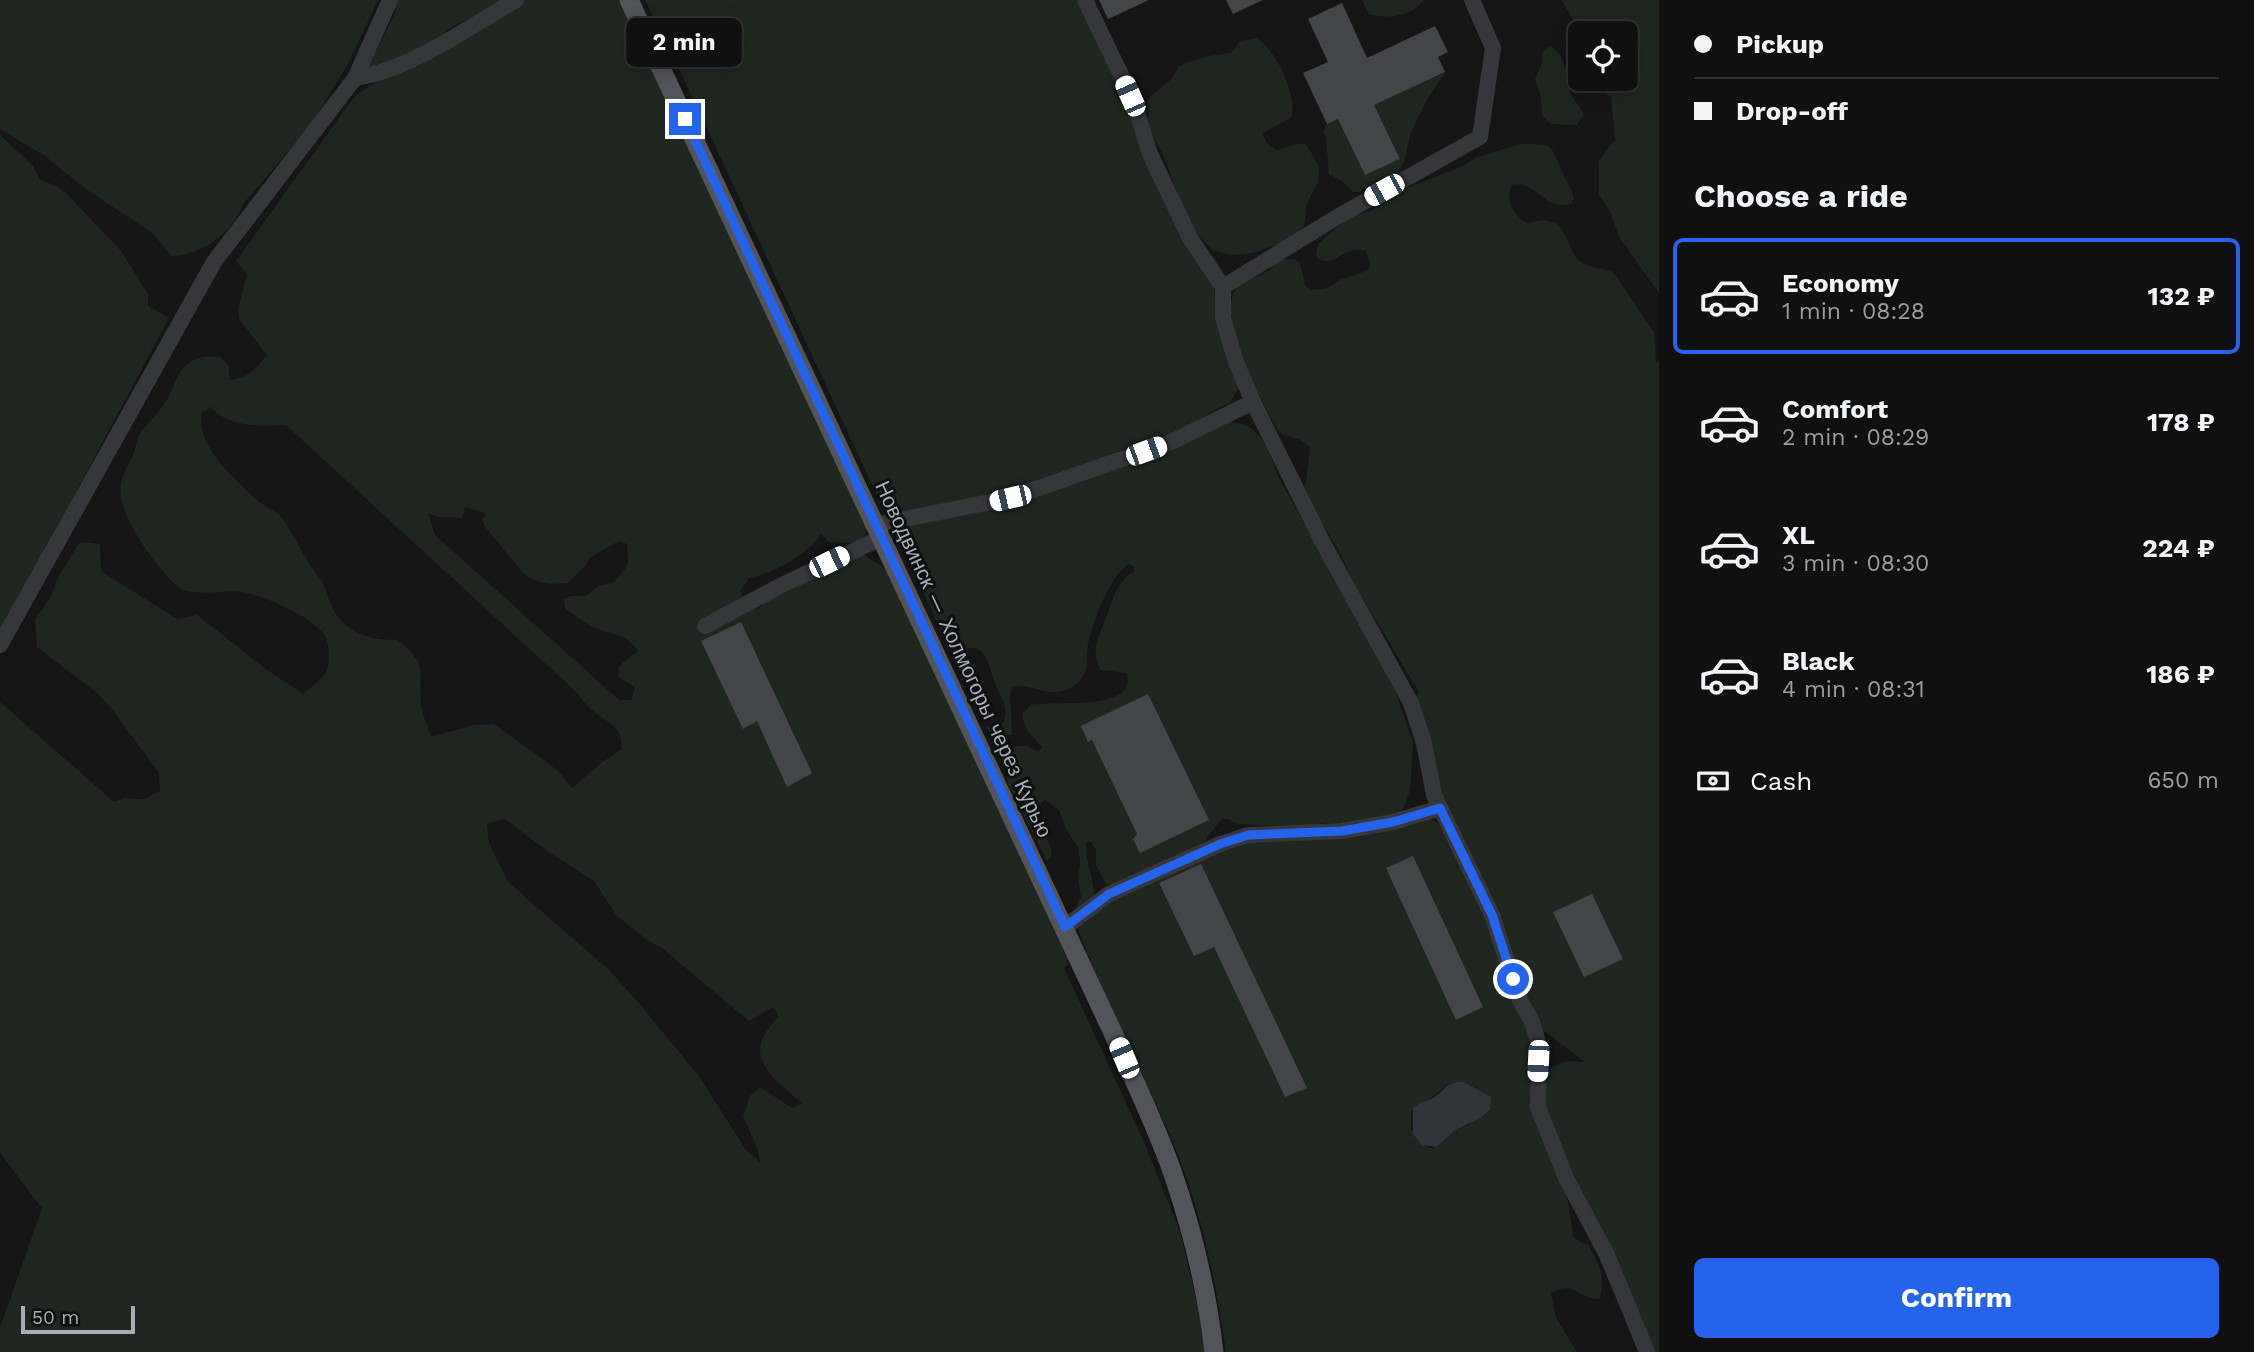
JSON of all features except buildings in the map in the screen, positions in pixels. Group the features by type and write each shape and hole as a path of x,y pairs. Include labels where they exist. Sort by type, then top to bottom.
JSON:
{"main road":[{"name":"Новодвинск — Холмогоры через Курью","path":"629,0 1114,1035 1172,1171 1198,1261 1214,1352"}],"lane":[{"path":"0,645 214,262 355,78 390,0"},
{"path":"355,78 378,74 409,60 516,0"},
{"path":"1084,0 1128,90 1150,154 1184,226 1223,287 1223,318 1236,362 1253,402 1323,543 1411,703 1424,743 1434,795 1492,915 1519,998 1534,1024 1539,1046 1538,1107 1566,1178 1607,1255 1647,1352"},
{"path":"1223,287 1337,217 1480,137 1493,48 1472,0"},
{"path":"705,626 878,531 1010,498 1171,442 1253,402"},
{"path":"1065,927 1109,894 1220,844 1248,835 1342,831 1393,822 1440,808"}],"shaded area":[{"path":"0,0 378,0 348,64 309,127 243,204 232,224 205,247 172,256 151,232 87,190 45,156 0,129"},
{"path":"398,0 509,0 451,27 434,42 380,71 368,67 395,13"},
{"path":"524,0 619,0 867,530 862,541 851,543 829,542 821,534 808,549 789,562 749,578 740,591 748,606 760,609 764,601 792,590 840,562 864,555 885,569 1047,913 1067,959 1068,965 1064,968 1143,1140 1180,1232 1205,1352 0,1352 0,1328 42,1208 0,1153 0,702 114,802 124,798 144,799 160,791 159,773 111,708 97,693 37,647 35,619 50,598 60,574 80,542 100,544 101,571 177,619 197,615 267,670 303,694 324,675 329,663 325,636 319,628 299,614 250,594 194,592 184,590 173,583 139,539 127,517 121,486 139,435 165,403 184,367 200,358 220,357 229,366 229,380 251,372 267,355 239,319 238,309 247,274 236,261 355,96 382,78","holes":["210,407 217,414 235,422 266,426 286,425 573,689 592,710 613,725 620,734 622,749 572,788 559,772 494,724 474,725 431,737 422,710 420,672 415,657 397,640 372,638 358,633 336,614 325,588 285,522 242,486 212,452 201,427 201,414","465,507 486,513 482,520 486,528 523,573 544,583 568,583 586,565 589,558 619,541 627,544 628,562 614,582 598,586 586,596 564,599 565,608 576,617 628,640 638,651 619,666 618,676 635,688 631,700 619,700 435,535 428,513 438,517 462,518","505,819 547,851 594,881 616,915 663,949 749,1021 774,1007 778,1016 762,1040 762,1059 772,1076 802,1103 792,1108 760,1087 750,1096 743,1117 757,1147 760,1162 746,1150 698,1075 637,1001 609,970 508,882 489,843 487,823"]},
{"path":"645,0 1080,0 1103,44 1189,250 1214,287 1219,333 1239,384 1229,404 1158,439 1119,451 1061,476 977,500 897,513 888,511 881,504"},
{"path":"1362,0 1424,0 1406,13 1384,16 1369,14"},
{"path":"1562,0 1659,0 1659,293 1619,237 1610,211 1599,194 1599,161 1615,140 1611,97 1602,91 1638,91 1638,21 1573,21"},
{"path":"1256,38 1271,52 1283,72 1292,106 1292,116 1263,133 1265,139 1277,150 1306,144 1319,166 1318,182 1307,203 1304,226 1299,231 1281,243 1253,253 1232,255 1212,250 1189,225 1164,157 1149,127 1148,101 1185,63 1231,53 1240,41"},
{"path":"1551,46 1560,54 1568,76 1568,91 1584,114 1577,125 1551,124 1542,116 1541,97 1535,79 1543,50"},
{"path":"1446,72 1416,122 1404,162 1398,172 1359,192 1353,192 1342,181 1329,174 1326,137 1323,133 1327,124 1338,119 1365,175 1400,159 1371,98 1385,100"},
{"path":"0,135 33,166 40,180 57,186 67,194 121,251 148,294 148,306 169,318 0,629"},
{"path":"1521,144 1546,145 1553,151 1574,198 1571,204 1553,204 1534,190 1520,184 1511,185 1509,198 1514,212 1527,223 1542,220 1557,223 1581,262 1614,273 1654,332 1656,362 1659,363 1659,1352 1652,1352 1574,1186 1548,1120 1542,1081 1547,1070 1566,1061 1585,1062 1543,1030 1524,998 1444,807 1414,701 1419,692 1353,582 1305,488 1310,448 1277,429 1244,360 1232,320 1231,304 1235,291 1242,284 1263,274 1278,260 1294,259 1300,262 1305,286 1312,290 1327,288 1340,280 1369,270 1366,251 1350,251 1328,261 1316,257 1318,244 1345,220 1372,210 1404,189 1461,167 1475,158"},
{"path":"1229,422 1249,427 1262,439 1278,476 1394,688 1413,743 1410,790 1404,808 1398,813 1351,823 1320,823 1314,828 1238,824 1222,819 1207,837 1206,843 1111,885 1106,884 1096,865 1096,850 1091,842 1086,842 1094,897 1081,909 1076,907 1081,897 1078,876 1079,849 1066,829 1059,810 1046,800 1038,809 1051,850 1047,861 1007,782 1008,769 1014,746 1027,746 1038,751 1042,747 1025,724 1023,713 1031,705 1107,699 1119,694 1127,686 1127,673 1101,670 1096,650 1116,592 1126,577 1134,572 1134,567 1129,564 1122,570 1108,590 1092,629 1086,669 1079,681 1071,688 1054,692 1012,687 1012,735 991,736 986,726 1003,723 1006,712 988,661 980,650 968,648 959,652 956,663 894,528"},
{"path":"1430,819 1443,826 1487,921 1534,1047 1533,1078 1568,1202 1573,1236 1588,1245 1601,1271 1599,1299 1565,1288 1551,1293 1556,1318 1577,1352 1226,1352 1206,1245 1182,1166 1077,926 1112,898 1223,848 1250,840","holes":["1464,1082 1491,1097 1469,1125 1455,1130 1437,1147 1429,1148 1411,1129 1411,1112 1449,1084"]},
{"path":"1457,1082 1464,1082 1491,1097 1490,1110 1479,1119 1455,1130 1437,1147 1422,1145 1413,1134 1413,1109"}],"route":[{"path":"685,119 1065,927 1109,894 1220,844 1248,835 1342,831 1393,822 1440,808 1492,915 1513,979"}]}
